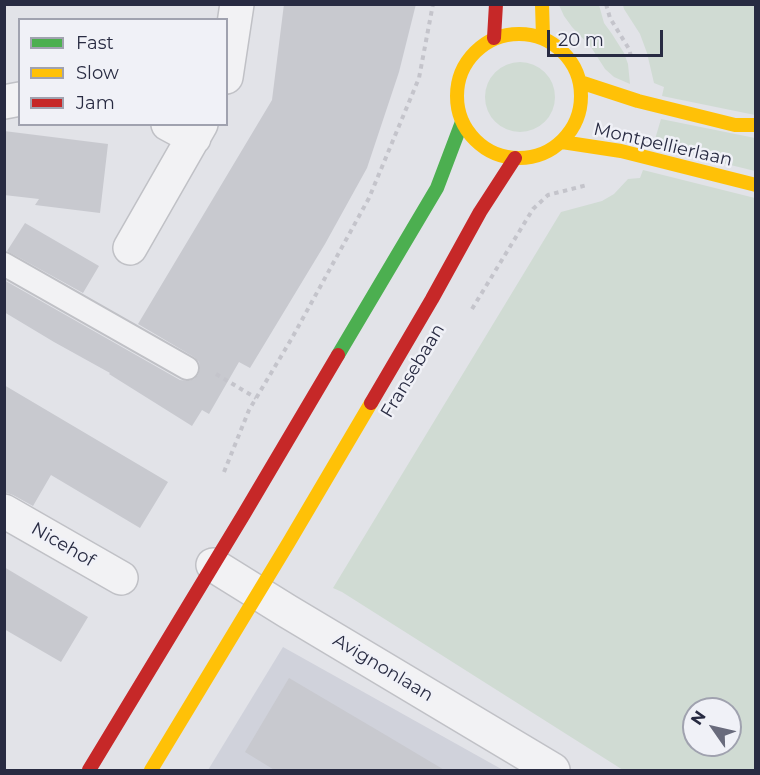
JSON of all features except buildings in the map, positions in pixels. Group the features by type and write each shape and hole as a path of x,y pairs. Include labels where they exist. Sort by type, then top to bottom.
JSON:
{"street":[{"path":"228,64 237,4"},
{"path":"495,38 496,4"},
{"path":"542,4 543,37"},
{"path":"511,33 527,33 543,37 560,48 573,63 580,82 581,104 575,124 562,142 548,151 532,157 515,158 499,155 484,148 471,136 462,122 457,103 458,83 465,64 478,49 495,38 511,33"},
{"name":"Montpellierlaan","path":"580,82 638,101 735,125 756,124"},
{"path":"89,771 437,188 462,122"},
{"path":"130,248 188,129"},
{"name":"Montpellierlaan","path":"562,142 621,151 756,185"},
{"name":"Fransebaan","path":"151,771 432,299 480,212 515,158"},
{"name":"Nicehof","path":"4,511 121,578"},
{"name":"Avignonlaan","path":"213,565 553,771"}],"lane":[{"path":"4,264 187,368"}],"path":[{"path":"222,475 249,410 292,338 369,198 419,78 433,4"},
{"path":"606,4 610,18 629,49 638,77 638,101"},
{"path":"471,309 533,209 548,195 598,183 614,166 621,151"},
{"path":"187,368 204,367 256,398"}],"shaded area":[{"path":"559,5 599,5 604,23 624,53 628,64 630,84 614,77 605,69 591,47 564,16"},
{"path":"623,5 755,5 755,115 662,96 664,87 654,83 640,34"},
{"path":"520,62 533,65 545,72 552,84 555,97 552,110 545,122 533,129 520,132 507,129 495,122 488,110 485,97 488,84 495,72 507,65"},
{"path":"661,119 755,138 755,171 653,146"},
{"path":"643,170 755,198 755,770 623,770 333,588 561,212 602,201 614,194 628,179 640,178"},
{"path":"283,647 503,770 208,770"}],"traffic: fast":[{"path":"338,355 437,188 462,122"}],"traffic: slow":[{"path":"542,4 543,37"},
{"path":"519,34 543,38 563,52 577,72 581,96 577,120 563,140 543,154 519,158 495,154 475,140 461,120 457,96 461,72 475,52 495,38 519,34"},
{"path":"580,82 638,101 735,125 756,125"},
{"path":"562,142 621,151 756,185"},
{"path":"151,770 371,403"}],"traffic: jam":[{"path":"494,38 496,4"},
{"path":"371,403 480,212 515,158"},
{"path":"89,770 338,355"}]}
